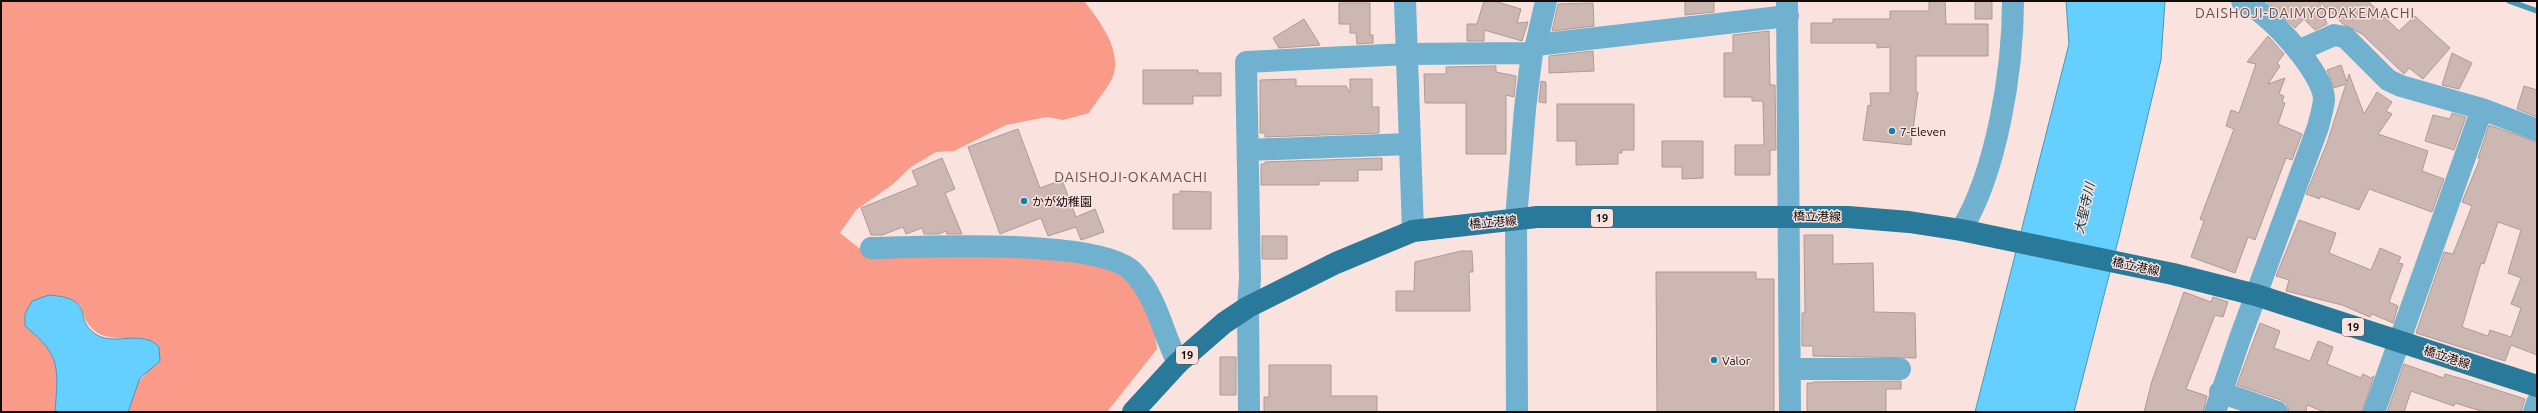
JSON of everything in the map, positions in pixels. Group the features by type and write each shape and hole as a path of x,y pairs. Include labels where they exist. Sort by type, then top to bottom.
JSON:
{"main road":[{"name":"橋立港線","path":"1132,412 1178,363 1224,323 1248,307 1336,263 1413,231 1516,219 1788,216 1877,218 1966,231 2167,273 2256,294 2537,386"}],"street":[{"path":"1405,1 1413,231"},
{"path":"1517,412 1516,219 1525,109 1534,49 1546,1"},
{"path":"1966,231 1975,206 2004,103 2013,40 2013,1"},
{"path":"2242,1 2270,21 2312,67 2324,99 2318,127 2218,402 2277,412"},
{"path":"1249,412 1248,307 1250,278 1246,62 1534,49 1788,8 1790,412"},
{"path":"2298,51 2334,35 2345,38 2388,80 2401,86 2482,109 2537,130"},
{"path":"2374,412 2482,109"},
{"path":"1248,150 1410,144"},
{"path":"871,248 972,247 1072,251 1116,262 1130,270 1148,290 1166,340 1178,363"},
{"path":"1790,369 1900,369"},
{"path":"2534,412 2537,403"}],"shaded area":[{"path":"1,1 1084,1 1107,34 1114,53 1115,63 1113,77 1089,113 1063,120 1047,117 1006,125 954,151 936,152 911,167 892,185 856,210 840,233 868,255 950,255 1092,261 1133,279 1154,325 1157,349 1107,412 128,412 136,386 146,374 145,338 112,338 104,336 96,332 90,326 80,305 49,295 32,301 25,326 46,346 52,355 57,374 55,412 1,412"}],"water":[{"name":"大聖寺川","path":"2066,1 2165,1 2161,60 2119,237 2074,412 1975,412 2069,44"},
{"path":"49,295 64,297 79,305 82,310 85,323 89,329 97,335 112,339 145,339 153,342 159,347 160,361 140,378 128,412 55,412 57,374 52,355 37,336 25,326 25,314 32,301"}],"building":[{"path":"1484,1 1494,1 1521,9 1517,23 1528,22 1522,41 1484,30 1484,41 1467,41 1467,24 1477,24"},
{"path":"1685,1 1714,1 1714,12 1685,15"},
{"path":"1929,1 1945,1 1946,24 1988,24 1988,56 1916,56 1916,92 1918,92 1911,145 1863,140 1868,105 1871,106 1870,93 1890,93 1890,47 1877,48 1877,43 1811,43 1811,23 1833,23 1833,19 1890,19 1890,11 1929,11"},
{"path":"1975,1 1992,1 1992,19 1975,19"},
{"path":"2266,1 2319,1 2327,24 2315,30 2304,19 2295,28"},
{"path":"2319,1 2368,1 2399,31 2415,16 2450,48 2423,79 2409,68 2404,74 2362,34 2343,24"},
{"path":"1339,3 1370,3 1370,35 1373,35 1373,43 1357,44 1356,33 1350,33 1350,24 1339,24"},
{"path":"1593,3 1594,26 1552,31 1558,4"},
{"path":"1304,19 1320,45 1279,48 1273,38"},
{"path":"1769,31 1770,85 1775,85 1776,150 1770,150 1770,175 1735,175 1735,145 1764,145 1763,101 1752,101 1752,97 1724,97 1724,53 1733,53 1733,35"},
{"path":"2268,36 2284,54 2277,63 2280,66 2268,84 2285,78 2279,94 2284,96 2282,102 2285,103 2278,124 2302,134 2292,160 2286,158 2255,240 2248,237 2235,273 2191,257 2204,221 2200,219 2234,129 2226,126 2231,110 2239,113 2256,64 2247,62"},
{"path":"1593,51 1594,71 1549,73 1549,56"},
{"path":"2452,53 2472,63 2459,89 2442,85"},
{"path":"2341,65 2347,82 2349,74 2364,114 2377,92 2392,102 2386,111 2392,114 2378,134 2428,151 2422,171 2444,179 2432,212 2369,189 2359,210 2320,196 2320,199 2306,194 2327,143 2346,84 2334,88 2327,70"},
{"path":"1496,66 1496,72 1516,76 1514,97 1506,95 1506,154 1466,154 1466,103 1425,103 1424,74 1446,74 1446,67"},
{"path":"1143,70 1198,70 1198,73 1221,73 1221,96 1193,96 1193,104 1143,104"},
{"path":"1296,79 1296,86 1346,86 1350,93 1350,79 1372,79 1372,107 1379,107 1379,133 1265,137 1265,133 1260,133 1260,80"},
{"path":"1541,81 1546,82 1546,103 1539,102"},
{"path":"2524,86 2537,90 2537,117 2517,109"},
{"path":"1557,104 1634,104 1634,150 1622,150 1622,153 1618,153 1618,164 1576,165 1576,141 1557,141"},
{"path":"2452,113 2466,117 2454,150 2425,141 2433,115 2450,119"},
{"path":"2489,125 2537,142 2537,355 2511,345 2505,361 2416,333 2444,252 2453,254 2472,206 2462,202 2480,159 2478,158","holes":["2498,222 2521,230 2508,273 2521,278 2511,304 2521,308 2511,337 2490,330 2488,336 2462,327 2481,263 2484,264"]},
{"path":"1018,129 1040,188 1062,180 1076,217 1095,209 1104,232 1081,240 1076,227 1048,236 1041,218 1000,234 968,147"},
{"path":"1662,141 1703,141 1703,178 1682,179 1682,167 1662,167"},
{"path":"942,158 955,189 945,193 962,234 947,234 946,231 939,234 924,234 922,228 906,234 903,227 882,235 871,235 861,208 918,185 912,171"},
{"path":"1382,158 1382,170 1358,170 1358,181 1319,181 1319,185 1261,185 1261,164 1265,164 1265,162"},
{"path":"1180,191 1211,192 1211,229 1173,229 1173,194 1180,194"},
{"path":"2299,220 2336,233 2329,253 2371,270 2380,248 2401,257 2398,263 2403,264 2389,302 2398,306 2393,323 2372,314 2370,317 2342,305 2286,291 2289,280 2276,276"},
{"path":"1804,235 1833,235 1833,264 1873,263 1874,312 1915,313 1916,358 1813,356 1813,346 1802,346 1802,313 1805,313"},
{"path":"1262,236 1287,236 1287,259 1262,259"},
{"path":"1461,251 1472,251 1473,272 1469,272 1470,311 1396,311 1396,291 1414,291 1415,262"},
{"path":"1656,272 1756,272 1756,279 1774,279 1774,412 1657,412"},
{"path":"2184,292 2211,302 2213,297 2228,302 2223,317 2215,315 2186,389 2207,396 2203,412 2144,412 2152,381"},
{"path":"2260,323 2280,331 2274,348 2310,361 2318,341 2333,347 2327,364 2361,378 2363,374 2371,378 2374,376 2362,412 2324,412 2307,405 2306,412 2289,412 2287,404 2281,400 2237,385"},
{"path":"1220,357 1236,357 1236,395 1220,395"},
{"path":"2404,364 2444,378 2445,374 2525,399 2521,412 2484,412 2455,403 2454,406 2411,391 2404,412 2387,412"},
{"path":"1269,365 1331,365 1331,396 1377,396 1377,412 1264,412 1264,397 1269,397"},
{"path":"1901,381 1901,389 1886,389 1886,412 1807,412 1807,383"}],"waterway":[{"path":"2509,1 2537,11"}],"place":[{"name":"7-Eleven","path":"1892,131"},
{"name":"かが幼稚園","path":"1024,201"},
{"name":"Valor","path":"1714,360"}],"district":[{"name":"DAISHOJI-DAIMYODAKEMACHI","path":"2305,13"},
{"name":"DAISHOJI-OKAMACHI","path":"1131,177"}]}
